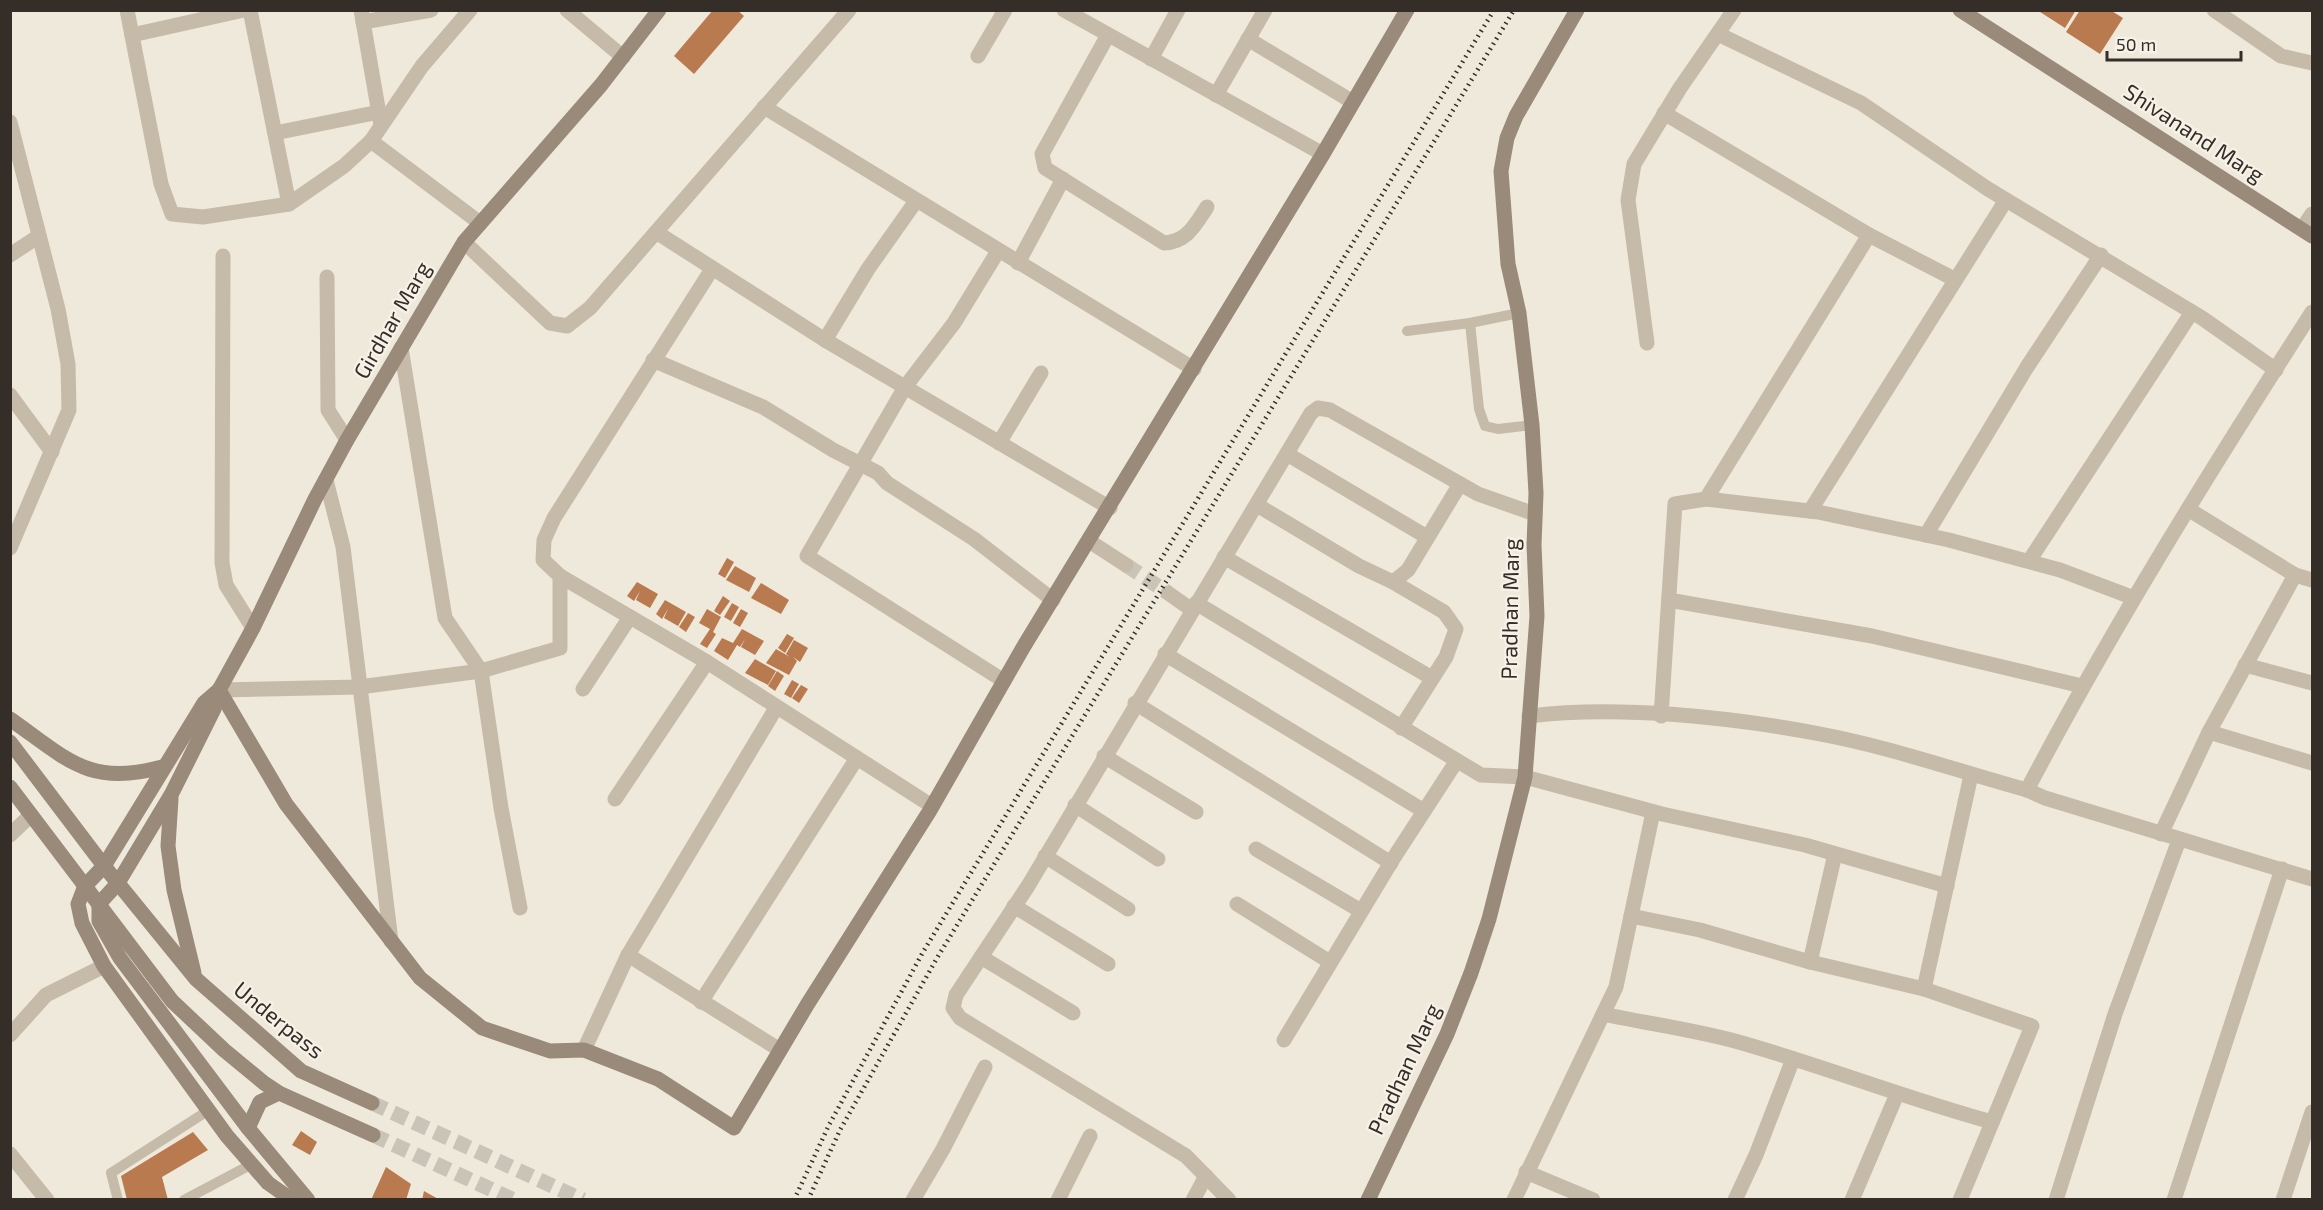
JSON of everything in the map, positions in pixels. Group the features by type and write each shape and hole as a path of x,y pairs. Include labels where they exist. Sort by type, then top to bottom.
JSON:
{"street":[{"path":"127,10 161,184 172,214 204,217 289,204 344,166 371,141 380,118 470,10"},
{"path":"132,35 244,10"},
{"path":"250,10 289,204"},
{"path":"380,118 362,16 431,10"},
{"path":"567,10 623,57"},
{"name":"Girdhar Marg","path":"219,690 253,628 347,440 464,242 623,57 659,10"},
{"path":"464,242 550,323 567,326 590,309 849,10"},
{"path":"978,56 1005,10"},
{"path":"1064,10 1323,154"},
{"path":"1151,59 1178,10"},
{"path":"1216,95 1265,10"},
{"path":"219,690 286,804 420,978 482,1028 550,1051 584,1050 658,1079 734,1128 932,806 1004,681 1194,369 1407,10"},
{"name":"Pradhan Marg","path":"1368,1200 1447,1034 1471,973 1489,919 1525,777 1537,616 1532,425 1519,313 1508,264 1501,171 1505,149 1527,93 1576,10"},
{"path":"1647,343 1628,200 1634,164 1664,113 1734,10"},
{"name":"Shivanand Marg","path":"1960,10 2308,232"},
{"path":"2214,10 2281,56 2313,63"},
{"path":"1718,34 1861,103 2006,200 2101,255 2192,312 2276,370"},
{"path":"1108,35 1042,154 1045,168 1164,243 1177,242 1191,232 1207,207"},
{"path":"1248,39 1353,102"},
{"path":"764,107 1194,369"},
{"path":"1664,113 1869,235 1954,279"},
{"path":"275,133 380,118"},
{"path":"10,122 68,364 69,410 10,548"},
{"path":"371,141 480,223"},
{"path":"1018,263 1063,179"},
{"path":"1810,511 1954,279 2006,200"},
{"path":"825,340 868,269 916,201"},
{"path":"2308,232 2313,214"},
{"path":"656,232 825,340 1110,508"},
{"path":"1706,499 1869,235"},
{"path":"10,255 39,236"},
{"path":"998,251 954,323 905,387 807,556 1004,681"},
{"path":"1926,535 2027,367 2101,255"},
{"path":"223,256 222,563 226,585 253,628"},
{"path":"712,269 554,518 544,540 543,560 560,576 707,662 932,806"},
{"path":"327,277 328,410 347,440"},
{"path":"2029,561 2192,312"},
{"path":"2027,790 2082,686 2134,598 2313,312"},
{"path":"401,348 445,618 481,671 501,808 520,908"},
{"path":"653,360 762,407 860,465 878,473 887,483 974,539 1053,600"},
{"path":"999,443 1041,373"},
{"path":"10,395 52,452"},
{"path":"1229,1200 1186,1156 960,1018 953,1008 956,995 1045,856 1311,413 1318,408 1330,410 1478,494 1535,514"},
{"path":"1287,454 1427,537"},
{"path":"326,480 343,547 359,687 383,858 391,941"},
{"path":"1393,582 1408,570 1460,484"},
{"path":"1661,716 1675,504 1706,499 1810,511 1926,535 2029,561 2060,570 2134,598"},
{"path":"1257,505 1359,566 1393,582 1444,612 1456,629 1446,657 1401,728"},
{"path":"2188,509 2295,575 2313,580"},
{"path":"1089,541 1126,565"},
{"path":"1224,556 1432,678"},
{"path":"2161,834 2209,732 2295,575"},
{"path":"292,1200 268,1183 208,1110 104,966 82,923 78,904 85,886 104,866 162,767 204,703 219,690 359,687 481,671 560,648 560,576"},
{"path":"1168,593 1194,606 1481,775 1525,777 1653,812 1804,845 1947,886"},
{"path":"1670,600 1872,636 2037,673 2082,686"},
{"path":"583,689 630,617"},
{"path":"1165,654 1424,811"},
{"path":"615,799 707,662"},
{"path":"2246,665 2313,683"},
{"path":"219,690 214,710 172,793 118,883 99,904 99,921 120,958 248,1128 308,1200"},
{"path":"1136,703 1391,863"},
{"path":"584,1050 627,956 776,708"},
{"path":"1529,716 1569,711 1719,718 1821,734 2027,790 2045,798 2179,840 2313,879"},
{"path":"10,720 75,763 105,775 136,774 162,767"},
{"path":"2209,732 2313,763"},
{"name":"Underpass","path":"10,742 104,866 196,979 301,1071 372,1103"},
{"path":"1104,756 1196,812"},
{"path":"701,1002 857,758"},
{"path":"1284,1040 1361,911 1456,762"},
{"path":"1924,989 1971,775"},
{"path":"10,787 172,1001 224,1050 279,1093 373,1135"},
{"path":"172,793 168,846 179,914 196,979"},
{"path":"1075,806 1158,859"},
{"path":"1514,1200 1616,987 1653,812"},
{"path":"10,835 31,814"},
{"path":"2056,1200 2115,1014 2179,840"},
{"path":"1256,849 1361,911"},
{"path":"1810,962 1835,854"},
{"path":"1045,856 1128,909"},
{"path":"2174,1200 2282,869"},
{"path":"1237,904 1330,962"},
{"path":"1014,906 1108,964"},
{"path":"1632,916 1701,930 1810,962 1924,989 2032,1026 1960,1200"},
{"path":"627,956 780,1050"},
{"path":"981,957 1073,1013"},
{"path":"10,1035 46,995 104,966"},
{"path":"1603,1014 1740,1042 1897,1094 1992,1122"},
{"path":"1735,1200 1756,1155 1793,1059"},
{"path":"913,1200 943,1149 985,1067"},
{"path":"248,1128 260,1102 279,1093"},
{"path":"1852,1200 1897,1094"},
{"path":"2283,1200 2313,1112"},
{"path":"1058,1200 1090,1136"},
{"path":"10,1154 15,1172 47,1200"},
{"path":"1526,1172 1593,1200"},
{"path":"1193,1200 1206,1176"}],"lane":[{"path":"1407,331 1470,323 1519,313"},
{"path":"1470,323 1479,409 1485,426 1498,429 1532,425"},
{"path":"118,1200 111,1173 208,1110"},
{"path":"184,1200 252,1164"}],"building":[{"path":"713,10 737,10 744,16 694,74 674,56"},
{"path":"2037,10 2076,10 2065,28"},
{"path":"2080,10 2110,10 2123,18 2100,54 2066,32"},
{"path":"727,558 734,562 725,578 718,574"},
{"path":"735,566 756,578 749,592 726,580"},
{"path":"637,582 658,594 650,608 636,600 640,591 634,601 627,596"},
{"path":"761,583 789,600 781,614 751,598"},
{"path":"723,596 730,601 720,615 714,611"},
{"path":"665,600 686,612 678,626 664,618 668,609 662,619 656,614"},
{"path":"732,603 739,607 731,621 724,617"},
{"path":"707,609 721,617 713,632 716,634 707,648 700,644 710,629 699,623"},
{"path":"741,609 748,613 740,627 733,623"},
{"path":"688,613 695,617 686,632 679,627"},
{"path":"742,629 764,641 755,655 741,647 745,639 740,647 737,645 728,660 714,651 722,638 733,643"},
{"path":"787,634 794,638 785,653 778,648"},
{"path":"794,640 808,648 800,662 793,657 797,661 789,675 766,663 776,649 790,657 786,654"},
{"path":"755,659 776,671 768,685 745,673"},
{"path":"777,671 784,676 775,691 768,686"},
{"path":"792,680 799,684 791,698 784,694"},
{"path":"801,685 808,689 799,703 792,698"},
{"path":"301,1131 317,1142 310,1155 292,1145"},
{"path":"193,1132 208,1150 162,1177 168,1200 127,1200 121,1176"},
{"path":"386,1167 411,1184 406,1200 371,1200"},
{"path":"424,1191 440,1200 422,1200"}],"tunnel":[{"path":"1126,565 1168,593"},
{"path":"372,1103 583,1200"},
{"path":"373,1135 514,1200"}],"railway":[{"path":"794,1200 829,1125 923,952 1494,10"},
{"path":"808,1200 840,1130 937,958 1514,10"}]}
